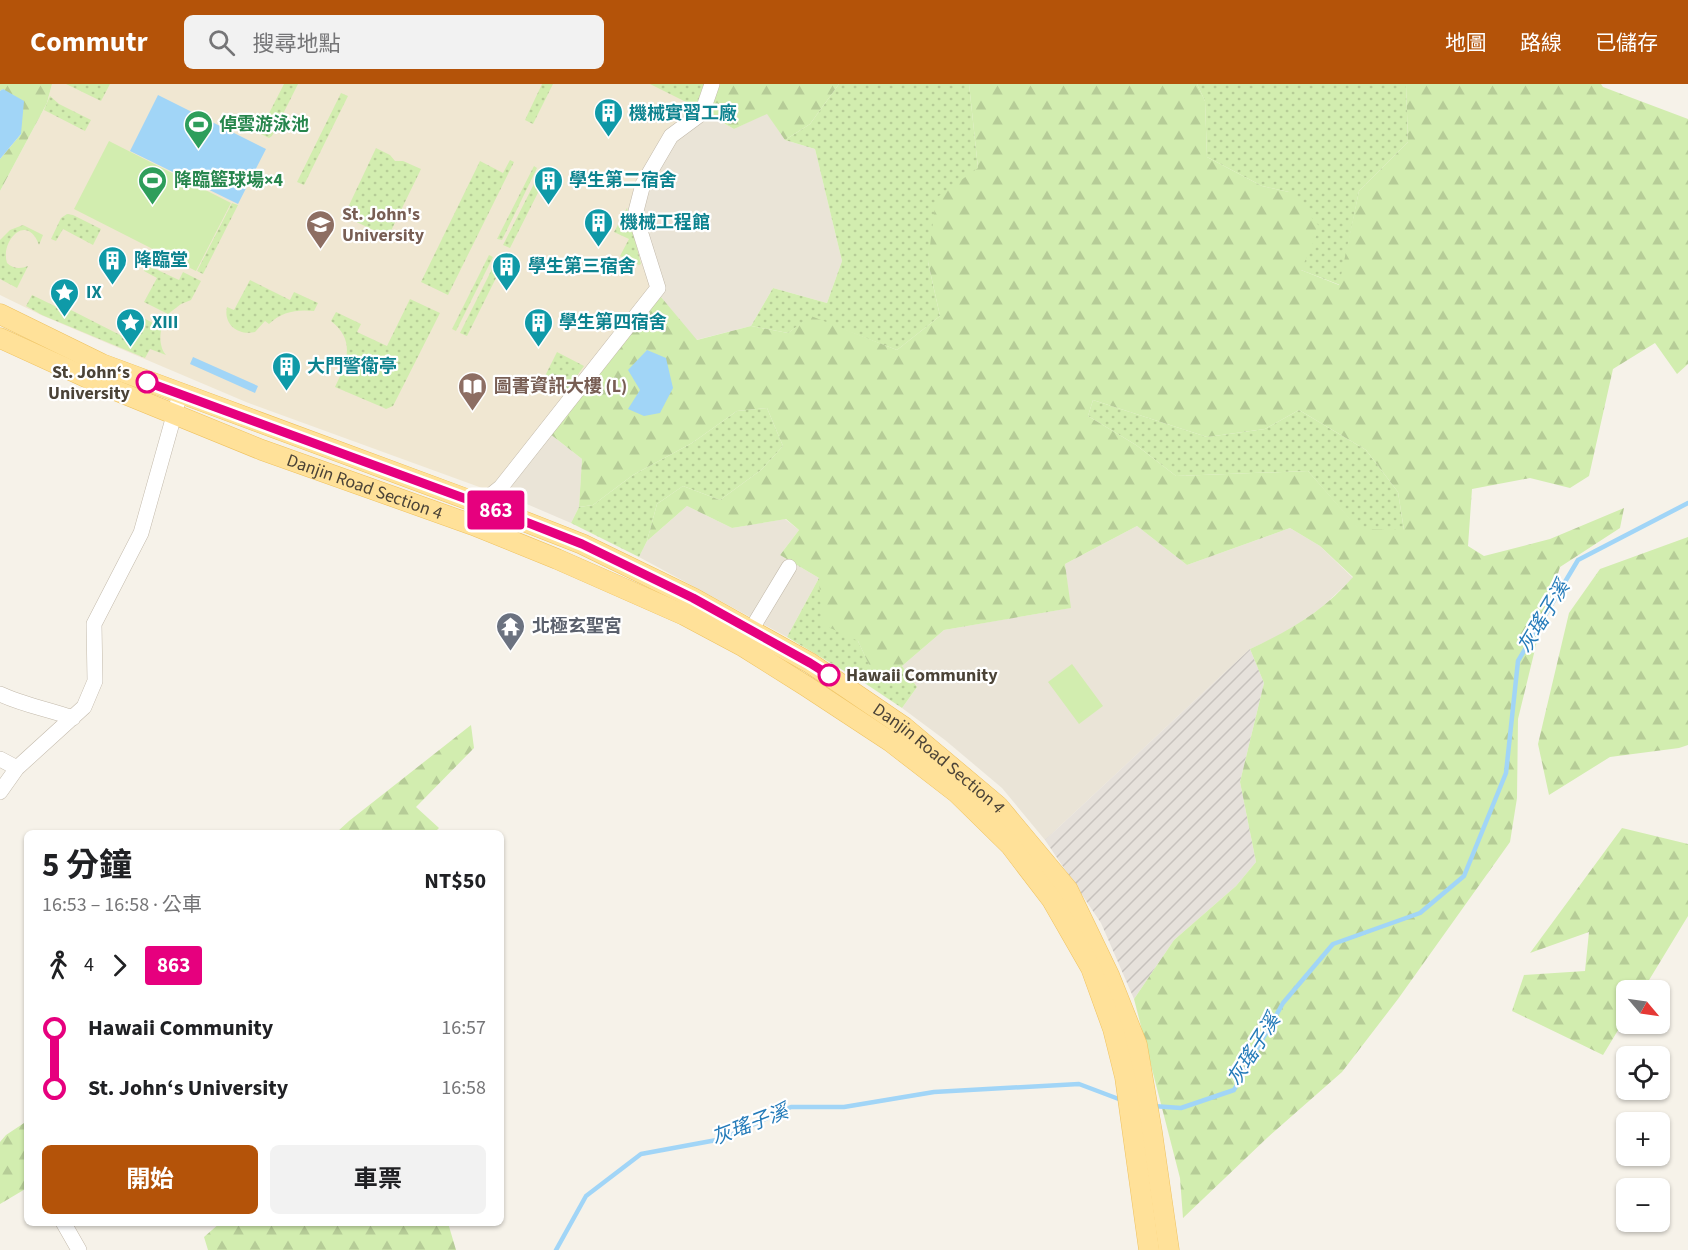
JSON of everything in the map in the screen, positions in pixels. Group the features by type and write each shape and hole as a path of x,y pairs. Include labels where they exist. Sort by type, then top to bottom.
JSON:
{"main road":[{"name":"Danjin Road Section 4","path":"0,314 102,364 582,544 693,598 810,663 904,727 998,806 1068,890 1109,975 1137,1044 1144,1084 1143,1133"},
{"name":"Danjin Road Section 4","path":"0,338 105,387 262,450 473,525 684,615 744,647 891,742 957,793 1010,844 1052,900 1091,968 1113,1029 1143,1133"},
{"path":"1143,1133 1168,1245"},
{"path":"1143,1133 1149,1250"}],"street":[{"path":"473,525 480,504 501,488 658,288 635,215 643,184 671,136 702,113 712,84"},
{"path":"0,792 17,768 84,707 95,681 94,624 141,533 180,394"},
{"path":"751,630 789,567"},
{"path":"0,694 19,703 46,708 73,718"},
{"path":"0,759 17,768"},
{"path":"65,1226 80,1250"}],"shaded area":[{"name":"St. John's University","path":"52,84 705,84 697,108 670,127 635,186 656,291 494,490 482,488 246,402 41,315 0,295 0,191 47,103"},
{"path":"697,108 734,129 767,113 785,140 815,149 842,261 827,303 773,288 751,326 696,340 656,291 635,186 670,127"},
{"path":"545,430 582,459 579,507 571,523 494,490"},
{"path":"687,506 732,528 785,519 799,530 780,555 819,578 787,637 639,557 647,541"},
{"path":"1137,526 1187,565 1290,528 1320,546 1353,578 1321,608 1283,634 1250,649 1045,840 1002,788 945,740 902,708 917,687 902,666 944,630 1070,608 1065,564"},
{"path":"1250,649 1264,683 1240,782 1256,862 1236,886 1174,940 1134,999 1101,923 1045,840"}],"green space":[{"path":"0,84 52,84 47,103 0,191 0,159 21,134 3,89 0,91"},
{"path":"66,84 110,84 101,101"},
{"path":"284,84 298,84 269,138 259,133"},
{"path":"542,84 553,84 533,124 525,120"},
{"path":"650,84 704,84 696,107"},
{"path":"705,84 839,84 810,124 785,140 767,114 734,129 697,108"},
{"path":"839,84 969,84 978,168 928,262 940,316 897,350 811,317 788,333 751,326 773,288 827,303 842,261 815,149 785,140 810,124"},
{"path":"969,84 1197,84 1205,101 1207,157 1262,186 1289,192 1320,227 1301,270 1339,285 1359,191 1408,142 1406,84 1601,84 1603,87 1688,119 1688,364 1677,374 1655,343 1613,369 1589,476 1570,488 1530,478 1472,489 1468,546 1484,556 1550,539 1624,508 1620,528 1560,567 1538,637 1518,719 1517,798 1510,842 1398,999 1342,1072 1267,1138 1183,1218 1180,1178 1134,999 1174,940 1236,886 1256,862 1240,782 1264,683 1250,649 1306,619 1331,600 1353,577 1320,546 1290,528 1187,565 1137,526 1065,564 1071,608 944,630 902,666 874,676 858,641 822,624 819,578 780,555 799,530 786,519 732,528 687,506 647,541 657,504 683,486 720,500 761,470 783,446 767,408 737,411 692,443 633,475 593,505 579,507 582,459 545,430 656,291 697,340 751,326 788,333 811,316 897,350 940,316 928,262 936,198 978,168","holes":["1093,400 1207,437 1265,429 1299,410 1366,450 1398,492 1404,530 1359,529 1308,471 1176,476 1136,445 1088,416"]},
{"path":"1197,84 1406,84 1408,142 1359,191 1340,285 1301,270 1289,192 1262,186 1207,157 1205,101"},
{"path":"341,93 348,96 304,185 297,182"},
{"path":"50,96 59,104 91,120 85,131 44,110"},
{"name":"降臨籃球場×4","path":"109,141 231,203 196,271 74,209"},
{"path":"376,148 390,155 395,161 403,161 421,169 388,237 344,216"},
{"path":"510,160 514,162 448,295 421,282 480,161 503,173"},
{"path":"534,166 537,168 502,240 497,239"},
{"path":"541,170 548,173 510,248 503,245"},
{"path":"232,203 238,205 203,274 197,271"},
{"path":"627,208 641,264 639,265 620,256 629,239 614,232"},
{"path":"67,214 101,229 93,245 63,229 56,241 51,239 61,218"},
{"path":"23,225 43,235 39,245 34,235 22,230 16,233 7,246 7,263 17,268 28,266 17,288 0,279 0,240 10,230"},
{"path":"489,255 493,257 456,331 452,329"},
{"path":"497,259 504,262 467,336 460,333"},
{"path":"147,265 179,280 183,272 201,281 191,300 168,314 144,302 157,278 144,271"},
{"path":"250,280 290,300 294,292 318,303 314,311 290,312 269,324 265,321 255,332 243,332 233,327 226,313 227,307 234,310"},
{"path":"32,295 65,311 67,308 126,338 138,315 162,328 162,349 166,355 150,349 145,358 42,315 26,306"},
{"path":"410,299 440,313 393,406 386,409 335,387 347,352 344,336 331,321 336,312 361,324 357,332 387,346"},
{"path":"557,352 584,366 564,394 542,382"},
{"path":"1093,400 1207,437 1265,429 1299,410 1366,450 1398,492 1404,530 1359,530 1308,471 1176,476 1136,445 1088,416"},
{"path":"767,408 783,446 761,470 720,500 683,486 657,504 647,541 639,557 571,523 579,507 593,505 633,475 692,443 737,411"},
{"path":"1688,537 1688,745 1610,757 1549,795 1538,744 1569,613 1600,569"},
{"path":"819,578 858,641 874,675 902,666 917,687 902,708 787,637"},
{"path":"1072,664 1103,706 1079,724 1048,682"},
{"path":"471,725 474,748 416,807 439,828 437,830 339,830"},
{"path":"1622,828 1688,844 1688,916 1649,980 1616,980 1616,1034 1603,1055 1512,1011 1524,975 1585,971 1589,932 1530,953"},
{"path":"24,1123 24,1190 0,1204 0,1142"},
{"path":"217,1226 449,1226 456,1250 208,1250 204,1237"}],"water":[{"path":"3,89 24,101 21,134 0,159 0,91"},
{"name":"倬雲游泳池","path":"158,95 266,149 238,204 130,151"},
{"path":"647,350 666,358 673,388 660,413 644,416 628,409 640,390 628,370"},
{"path":"193,357 258,386 255,393 190,364"}],"waterway":[{"name":"灰瑤子溪","path":"1153,1106 1181,1108 1234,1090 1283,1003 1333,944 1420,913 1464,876 1506,773 1518,661 1578,560 1688,503"},
{"name":"灰瑤子溪","path":"556,1250 586,1196 641,1154 722,1139 791,1107 844,1107 934,1092 1079,1084 1124,1101"}],"bus line":[{"name":"863","path":"147,382 480,504 582,544 693,598 829,675"}],"place":[{"name":"機械實習工廠","path":"608,138"},
{"name":"倬雲游泳池","path":"198,150"},
{"name":"降臨籃球場×4","path":"153,206"},
{"name":"學生第二宿舍","path":"548,206"},
{"name":"機械工程館","path":"599,248"},
{"name":"St. John's University","path":"321,250"},
{"name":"降臨堂","path":"113,286"},
{"name":"學生第三宿舍","path":"507,292"},
{"name":"IX","path":"65,318"},
{"name":"XIII","path":"131,348"},
{"name":"學生第四宿舍","path":"538,348"},
{"name":"St. John‘s University","path":"147,382"},
{"name":"大門警衛亭","path":"286,392"},
{"name":"圖書資訊大樓 (L)","path":"473,412"},
{"name":"北極玄聖宮","path":"511,652"},
{"name":"Hawaii Community","path":"829,675"}]}
